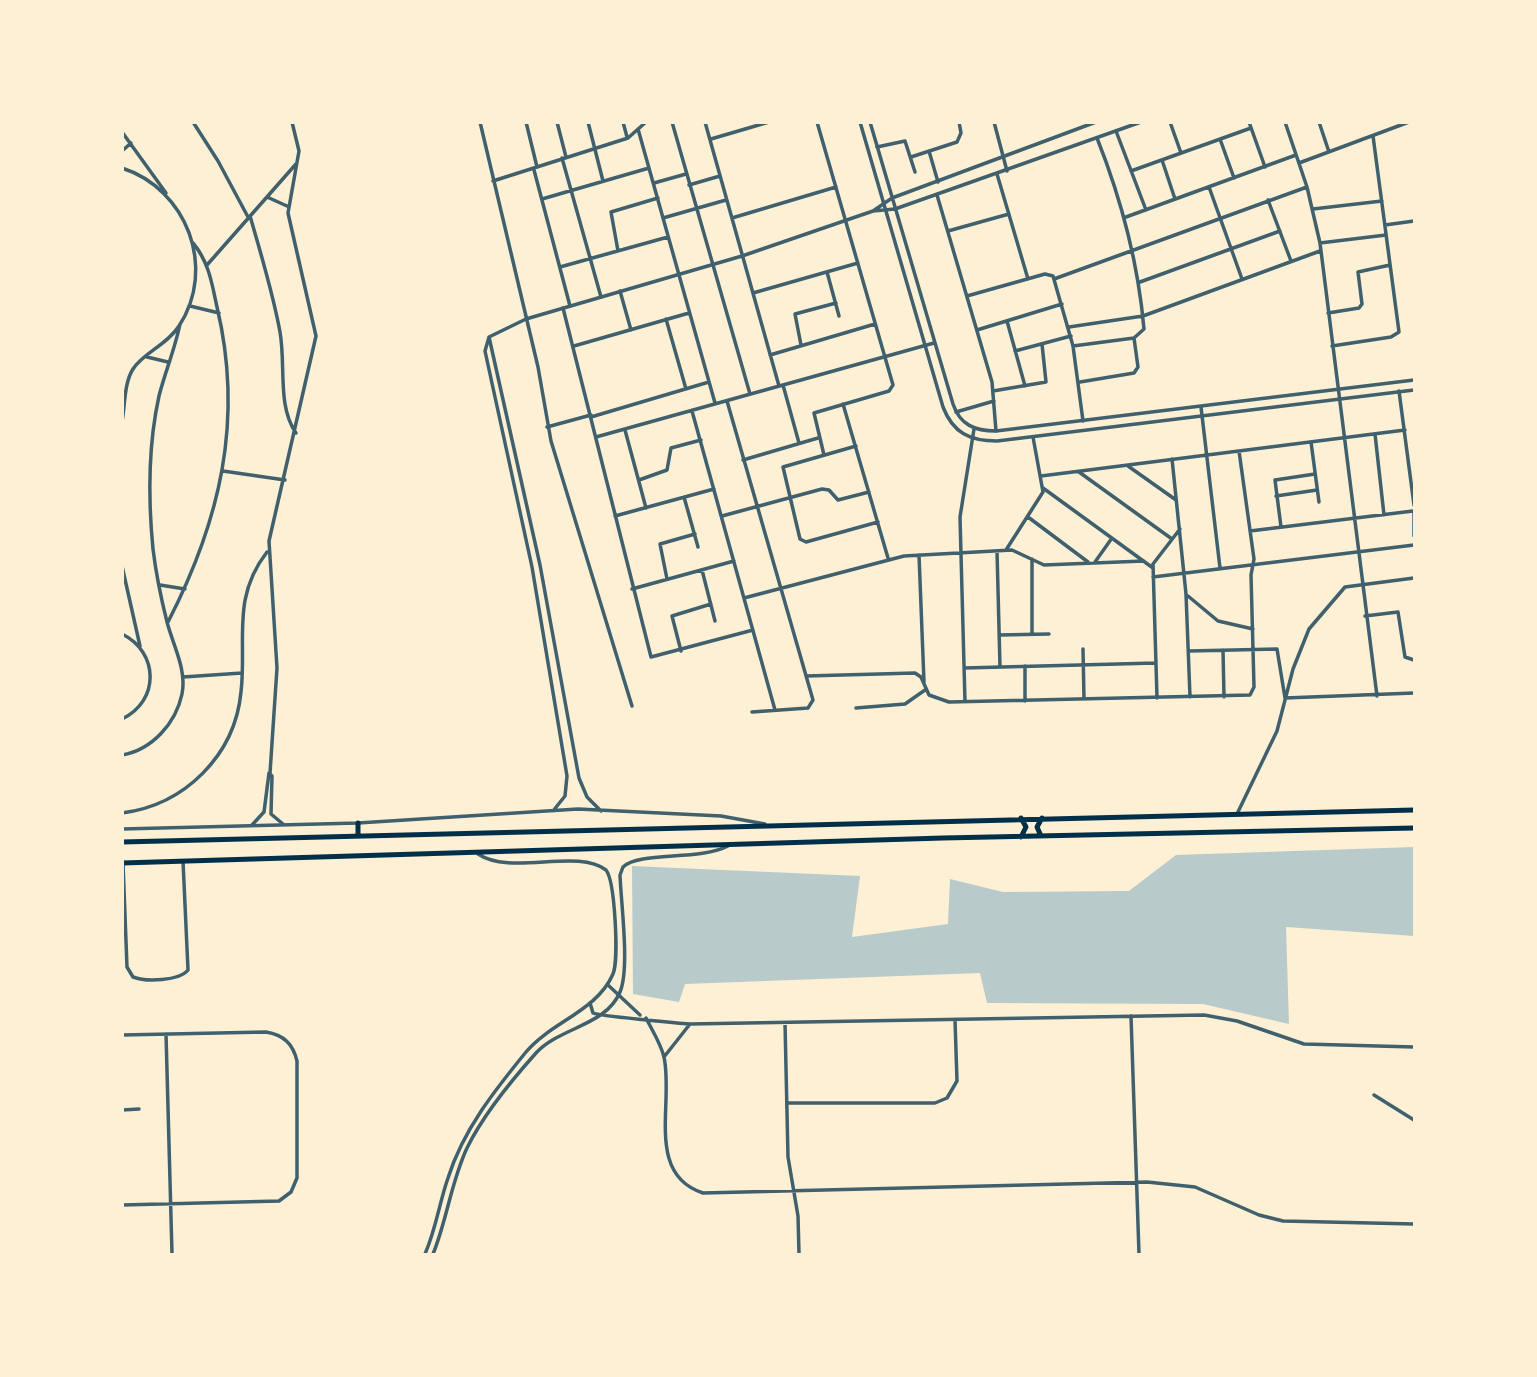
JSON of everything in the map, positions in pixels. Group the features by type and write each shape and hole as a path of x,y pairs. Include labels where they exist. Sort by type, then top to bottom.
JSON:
{"highway":[{"path":"122,842 1415,810"},
{"path":"1021,818 1026,827 1021,837"},
{"path":"1041,836 1037,827 1042,818"},
{"path":"358,823 358,836"},
{"path":"123,863 1041,836 1415,828"}],"street":[{"path":"192,122 218,161 249,217 280,331 285,409 296,433"},
{"path":"480,122 538,367 547,427 632,706"},
{"path":"526,122 542,199 570,306"},
{"path":"557,122 571,190 601,297"},
{"path":"588,122 603,181"},
{"path":"623,122 628,138"},
{"path":"494,181 628,138 646,122"},
{"path":"672,122 750,394"},
{"path":"705,122 770,355 799,443"},
{"path":"710,139 769,122"},
{"path":"817,122 892,389 813,414 824,455"},
{"path":"860,122 948,419 960,433 972,440 997,441 1033,437 1415,390"},
{"path":"870,122 956,412 974,429 996,432 1415,380"},
{"path":"911,156 957,142 961,133 959,122"},
{"path":"994,122 1007,170"},
{"path":"873,211 892,198 1096,122"},
{"path":"553,811 560,804 568,786 559,719 527,541 485,351 489,337 526,319 742,256 873,211 886,212 1141,122"},
{"path":"1170,122 1181,153"},
{"path":"1249,122 1265,167"},
{"path":"1285,122 1307,187 1320,243 1377,696"},
{"path":"1319,122 1329,152"},
{"path":"1299,163 1409,122"},
{"path":"284,825 274,820 271,811 270,773 277,668 268,550 316,336 288,207 299,146 291,124"},
{"path":"1131,170 1251,128"},
{"path":"638,129 715,404"},
{"path":"1116,131 1146,210"},
{"path":"122,132 186,223 193,243 207,265 219,313 228,406 223,471 208,533 167,624"},
{"path":"1332,346 1396,336 1399,327 1373,136"},
{"path":"1073,346 1134,338 1143,332 1134,249 1126,217 1097,138"},
{"path":"1220,139 1234,178"},
{"path":"877,147 905,141 915,172"},
{"path":"122,151 131,143"},
{"path":"929,151 938,182"},
{"path":"1126,217 1296,155"},
{"path":"1162,160 1175,199"},
{"path":"207,265 298,162"},
{"path":"122,168 144,177 168,197"},
{"path":"542,199 649,168"},
{"path":"653,183 686,174"},
{"path":"997,174 1027,279"},
{"path":"689,185 720,176"},
{"path":"732,218 836,187"},
{"path":"1209,187 1242,279"},
{"path":"1054,279 1307,187"},
{"path":"937,195 993,391 996,432"},
{"path":"267,197 288,207"},
{"path":"618,251 611,212 658,198"},
{"path":"663,218 726,200"},
{"path":"1268,201 1291,261"},
{"path":"1313,209 1382,201"},
{"path":"948,232 1009,214"},
{"path":"1385,225 1415,221"},
{"path":"1139,283 1280,231"},
{"path":"1320,243 1386,234"},
{"path":"560,267 668,236"},
{"path":"122,755 146,747 167,728 180,703 183,677 167,624 151,531 150,463 155,418 168,362 180,324 189,306 196,275 193,243"},
{"path":"1069,327 1143,316 1321,251"},
{"path":"753,293 858,263"},
{"path":"1328,313 1360,308 1362,304 1358,272 1391,265"},
{"path":"827,272 839,316"},
{"path":"967,296 1048,273 1054,279 1071,336 1080,382 1083,421"},
{"path":"620,291 631,330"},
{"path":"802,345 795,314 835,303"},
{"path":"976,330 1062,304"},
{"path":"189,306 219,313"},
{"path":"563,308 651,657 753,630"},
{"path":"573,346 689,313"},
{"path":"666,319 686,389"},
{"path":"1007,321 1025,386"},
{"path":"122,422 125,391 131,371 167,341 180,324"},
{"path":"770,355 875,324"},
{"path":"1015,351 1071,336"},
{"path":"489,337 535,541 582,788 587,797 602,811"},
{"path":"1080,382 1134,373 1138,367 1134,338"},
{"path":"596,438 934,343"},
{"path":"993,391 1047,381 1042,344"},
{"path":"147,357 168,362"},
{"path":"547,427 709,382"},
{"path":"1399,391 1415,536"},
{"path":"727,401 755,507 813,700 810,707 752,712"},
{"path":"956,412 994,401"},
{"path":"843,404 888,558"},
{"path":"1201,407 1220,569"},
{"path":"692,411 775,710"},
{"path":"965,702 960,512 974,429"},
{"path":"625,430 646,508"},
{"path":"1041,476 1405,430"},
{"path":"1375,434 1384,515"},
{"path":"1006,550 1040,500 1043,488 1033,437"},
{"path":"743,460 819,438"},
{"path":"639,480 667,470 671,448 701,440"},
{"path":"1311,442 1319,502"},
{"path":"856,446 783,467 789,498 802,542 877,522"},
{"path":"806,676 915,673 921,677 925,690 942,702 1247,696 1254,687 1253,565 1239,451"},
{"path":"1172,459 1185,573 1190,697"},
{"path":"1126,465 1177,500"},
{"path":"223,471 285,480"},
{"path":"1077,471 1172,539"},
{"path":"1281,527 1276,480 1315,474"},
{"path":"722,516 825,488 838,500 869,492"},
{"path":"1043,488 1153,568"},
{"path":"615,516 714,489"},
{"path":"1276,496 1317,490"},
{"path":"684,497 698,547"},
{"path":"1250,531 1414,509"},
{"path":"1028,517 1092,563"},
{"path":"1157,698 1153,563 1180,529"},
{"path":"667,579 660,544 695,534"},
{"path":"1092,563 1112,538"},
{"path":"527,541 535,541"},
{"path":"1153,577 1415,545"},
{"path":"122,813 165,801 187,788 207,770 225,746 240,702 240,629 245,600 255,571 268,550"},
{"path":"744,598 888,558 919,555 1006,550 1023,552 1044,565 1144,561"},
{"path":"997,551 1000,667"},
{"path":"919,555 925,690"},
{"path":"1032,559 1032,634"},
{"path":"632,589 734,561"},
{"path":"122,566 140,647 149,665 150,686 142,704 122,719"},
{"path":"702,570 715,621"},
{"path":"1237,814 1270,748 1309,629 1338,592 1361,585 1415,578"},
{"path":"159,585 185,589"},
{"path":"1186,594 1218,621 1253,629"},
{"path":"681,651 673,616 711,604"},
{"path":"1365,616 1398,612 1405,657 1415,660"},
{"path":"122,634 140,647"},
{"path":"999,635 1049,634"},
{"path":"1083,649 1084,699"},
{"path":"1223,650 1224,696"},
{"path":"1188,651 1279,651 1285,698"},
{"path":"964,668 1156,663"},
{"path":"1024,666 1025,701"},
{"path":"183,677 242,673"},
{"path":"856,708 905,705 925,690"},
{"path":"1285,698 1415,693"},
{"path":"559,719 568,718"},
{"path":"250,825 261,818 266,776 270,773"},
{"path":"264,810 271,811"},
{"path":"122,829 358,823 553,811 721,816 767,824"},
{"path":"433,1255 466,1150 476,1132 541,1048 562,1032 600,1016 620,993 624,972 620,875 623,867 635,859 698,856 728,845"},
{"path":"425,1255 435,1231 448,1177 472,1125 531,1047 589,1003 608,985 615,969 612,886 606,870 587,862 494,862 476,853"},
{"path":"123,863 127,967 133,977 140,979 180,977 188,970 183,861"},
{"path":"608,985 620,993 643,1017 664,1057 668,1152 675,1176 703,1193 1136,1182 1195,1186 1259,1215 1283,1221 1415,1224"},
{"path":"589,1003 593,1013 600,1016 643,1017 690,1024 1221,1016 1304,1044 1415,1047"},
{"path":"1131,1016 1139,1255"},
{"path":"787,1104 942,1101 953,1093 957,1081 956,1020"},
{"path":"785,1023 788,1157 799,1254"},
{"path":"664,1057 671,1044 690,1024"},
{"path":"122,1035 275,1033 290,1044 297,1061 297,1178 291,1192 271,1202 122,1205"},
{"path":"166,1034 172,1255"},
{"path":"1374,1095 1415,1120"},
{"path":"122,1110 139,1109"}],"shaded area":[{"path":"1414,847 1414,936 1286,927 1289,1024 1203,1004 987,1003 980,973 685,984 679,1002 633,994 632,866 860,876 852,937 948,924 950,879 1003,892 1129,891 1176,855"}]}
